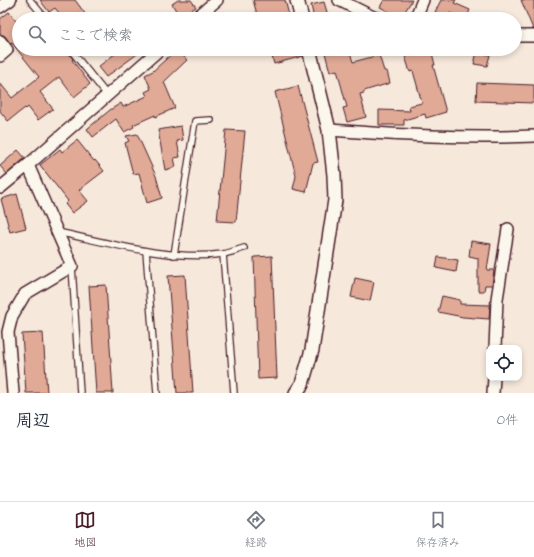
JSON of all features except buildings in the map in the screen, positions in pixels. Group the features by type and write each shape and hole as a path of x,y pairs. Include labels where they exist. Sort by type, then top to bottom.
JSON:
{"street":[{"path":"0,7 10,0"},
{"path":"203,12 217,0"},
{"path":"297,0 300,12"},
{"path":"339,0 365,12"},
{"path":"418,12 423,0"},
{"path":"522,36 534,36"},
{"path":"0,41 7,50 0,56"},
{"path":"0,188 152,56"},
{"path":"296,393 302,384 312,350 335,200 329,130 311,56"},
{"path":"329,130 417,136 494,138 534,136"},
{"path":"13,393 8,332 12,316 25,294 72,266 28,165"},
{"path":"495,345 497,299 508,229"},
{"path":"494,381 494,393"}],"lane":[{"path":"30,0 40,12"},
{"path":"76,56 107,95"},
{"path":"174,255 194,121 211,120"},
{"path":"56,232 146,251 174,255 223,254 244,248"},
{"path":"146,251 157,393"},
{"path":"223,254 234,393"},
{"path":"72,266 80,393"}]}
